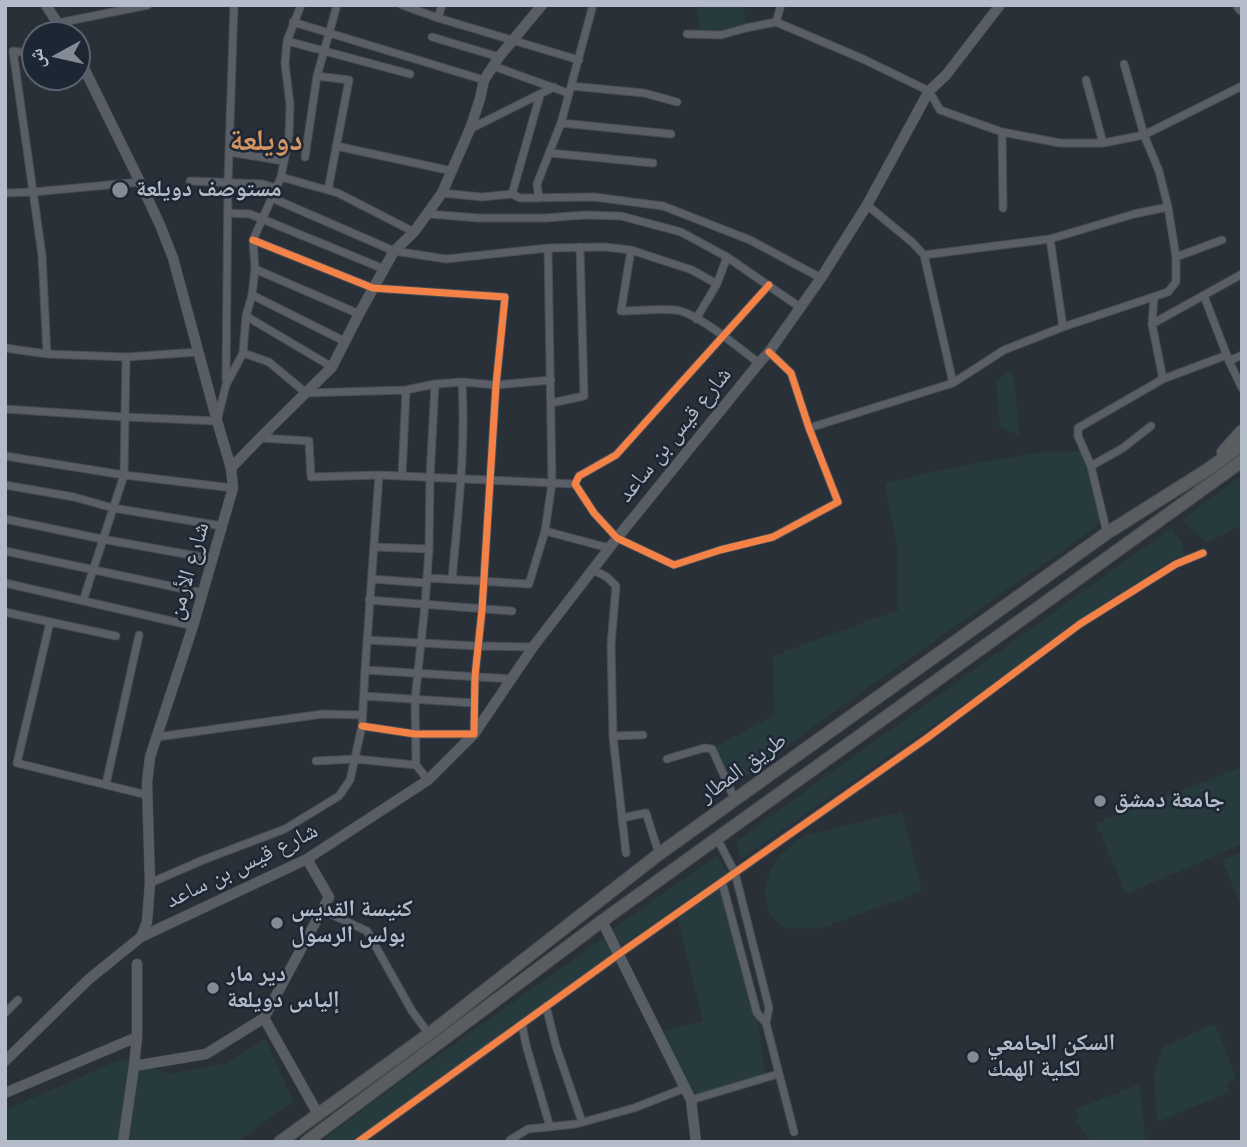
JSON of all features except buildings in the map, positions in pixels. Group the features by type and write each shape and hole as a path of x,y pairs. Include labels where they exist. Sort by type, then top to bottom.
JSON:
{"highway":[{"path":"1208,470 1242,431"},
{"name":"طريق المطار","path":"280,1142 429,1034 659,854 1107,533 1208,470 1242,445"},
{"name":"طريق المطار","path":"306,1142 602,921 1242,461"}],"main road":[{"path":"46,5 57,21"},
{"path":"231,468 332,367 394,251 414,232 442,192 470,129 484,80 542,5"},
{"name":"شارع قيس بن ساعد","path":"141,937 307,859 428,780 474,734 533,647 617,538 769,352 801,308 867,205 929,91 946,75 1000,5"},
{"name":"شارع الأرمن","path":"91,83 140,181 173,258 231,468 233,488 148,769 150,883 147,922 141,937"},
{"path":"134,1066 206,1054 264,1018 329,897 307,859"},
{"path":"602,921 691,1100 696,1142"},
{"path":"5,1061 89,979 141,937"},
{"path":"123,1142 137,1037 137,964"},
{"path":"264,1018 318,1114"},
{"path":"5,1093 137,1037"}],"street":[{"path":"68,21 148,5"},
{"path":"226,385 228,182 234,5"},
{"path":"5,409 216,421 226,385 243,353 246,316 253,295 253,240 281,177 289,135 290,105 285,63 287,41 301,5"},
{"path":"305,157 317,76 337,5"},
{"path":"402,5 579,60"},
{"path":"438,18 442,5"},
{"path":"539,198 537,184 561,123 593,5"},
{"path":"776,22 781,5"},
{"path":"293,22 484,80"},
{"path":"687,34 721,35 776,22 929,91 940,110 1002,132 1060,143 1103,143 1144,135 1242,86"},
{"path":"432,37 554,87 643,93 677,102"},
{"path":"287,41 410,74"},
{"path":"21,52 13,51 42,256 47,354"},
{"path":"809,428 953,383 1004,350 1168,292 1176,282 1176,257 1168,206 1124,64"},
{"path":"5,70 16,71"},
{"path":"317,76 349,80 328,190"},
{"path":"1086,79 1103,143"},
{"path":"470,129 554,87"},
{"path":"512,194 540,95"},
{"path":"561,123 671,134"},
{"path":"1002,132 1003,208"},
{"path":"337,146 452,171"},
{"path":"229,152 284,161"},
{"path":"550,153 653,163"},
{"path":"281,177 338,193 414,232"},
{"path":"5,193 140,181"},
{"path":"190,181 263,184 276,188"},
{"path":"442,192 482,197 512,194 520,198 594,197 663,206 750,240 821,278"},
{"path":"272,198 394,251 446,259 548,248 604,247 631,250 692,270 717,284"},
{"path":"867,205 924,255 953,383"},
{"path":"924,255 1050,239 1168,206"},
{"path":"228,213 250,214 384,269"},
{"path":"428,214 479,218 621,216 681,232 727,257 801,308"},
{"path":"1050,239 1063,327"},
{"path":"253,240 373,288 505,297 475,676 474,734 415,733 362,726"},
{"path":"1176,257 1222,240"},
{"path":"551,403 584,396 580,247"},
{"path":"372,579 452,579 530,584 545,531 552,482 548,248"},
{"path":"631,250 621,312 677,310 696,318 724,336 758,363"},
{"path":"696,318 717,284 727,257"},
{"path":"254,270 359,314"},
{"path":"1152,324 1242,274"},
{"path":"575,484 579,477 615,455 769,285"},
{"path":"253,295 346,342"},
{"path":"1204,296 1242,388"},
{"path":"1154,297 1152,324 1163,379"},
{"path":"246,316 332,367"},
{"path":"5,348 47,354 126,358 199,352"},
{"path":"575,484 594,513 617,538 674,565 773,537 838,502 791,373 769,352"},
{"path":"243,353 269,362 306,393 406,390 462,382 496,385 551,380"},
{"path":"1107,533 1091,467 1079,439 1078,428 1163,379 1242,355"},
{"path":"83,601 124,475 126,358"},
{"path":"452,579 461,478 464,412 462,382"},
{"path":"428,780 416,765 415,700 429,549 435,384"},
{"path":"402,476 406,390"},
{"path":"1091,467 1123,449 1151,426"},
{"path":"260,438 309,441 311,477 379,475 575,484"},
{"path":"5,456 124,475 233,488"},
{"path":"150,883 285,829 339,796 351,779 362,726 379,475"},
{"path":"5,485 74,497 113,508 222,526"},
{"path":"5,519 213,559"},
{"path":"545,531 609,548"},
{"path":"374,547 429,549"},
{"path":"5,551 203,593"},
{"path":"358,1142 619,954 927,738 1080,625 1176,564 1203,553"},
{"path":"593,570 607,577 616,586 611,645 613,736 626,853"},
{"path":"5,583 193,626"},
{"path":"369,600 512,611"},
{"path":"5,612 116,636"},
{"path":"50,622 17,763 147,795"},
{"path":"106,784 139,635"},
{"path":"367,640 533,647"},
{"path":"365,670 512,679"},
{"path":"364,696 474,703"},
{"path":"156,737 323,714 362,715"},
{"path":"613,736 643,735"},
{"path":"667,759 704,748 712,749 735,800"},
{"path":"316,761 355,759 416,765"},
{"path":"622,818 646,813 659,854"},
{"path":"717,838 735,873 769,1008 766,1023 794,1132"},
{"path":"722,882 757,1013 766,1023"},
{"path":"322,910 367,931 412,1011 429,1034"},
{"path":"5,1013 18,1000"},
{"path":"546,1006 556,1046 582,1122"},
{"path":"522,1024 550,1127"},
{"path":"691,1100 778,1074"},
{"path":"509,1142 528,1129 582,1122 634,1108 685,1088"}],"green space":[{"path":"698,5 744,5 746,28 701,35"},
{"path":"1010,370 1015,384 1019,436 1000,427 996,380"},
{"path":"1084,451 1101,517 1093,529 814,726 730,789 712,749 774,715 773,656 898,611 898,553 885,483 965,465 1038,453"},
{"path":"1242,475 1242,526 1206,542 1182,520"},
{"path":"1171,528 1181,541 1184,554 1168,562 741,859 736,841"},
{"path":"1242,767 1242,844 1126,894 1096,823"},
{"path":"902,812 922,891 819,929 785,928 770,915 764,895 769,874 779,855 804,836"},
{"path":"1242,852 1242,907 1222,860"},
{"path":"716,856 727,872 622,945 611,930"},
{"path":"722,882 757,1013 766,1078 691,1100 658,1032 703,1021 676,914"},
{"path":"609,934 619,954 358,1142 320,1142 388,1091"},
{"path":"1215,1024 1235,1074 1235,1078 1228,1084 1229,1092 1157,1122 1154,1074 1162,1047"},
{"path":"265,1039 293,1101 237,1142 5,1142 5,1110 122,1059 172,1074 227,1063"},
{"path":"1139,1084 1146,1142 1092,1142 1075,1120 1079,1115 1077,1109"}],"cycle path":[{"path":"253,240 373,288 505,297 475,676 474,734 415,734 362,726"},
{"path":"769,285 616,455 579,476 575,484 594,513 617,538 674,565 773,537 838,502 791,373 769,352"},
{"path":"358,1142 619,954 927,738 1080,624 1176,564 1203,553"}],"place":[{"name":"مستوصف دويلعة","path":"120,190"},
{"name":"جامعة دمشق","path":"1100,801"},
{"name":"كنيسة القديس بولس الرسول","path":"277,923"},
{"name":"دير مار إلياس دويلعة","path":"213,988"},
{"name":"السكن الجامعي لكلية الهمك","path":"973,1057"}],"district":[{"name":"دويلعة","path":"266,142"}]}
